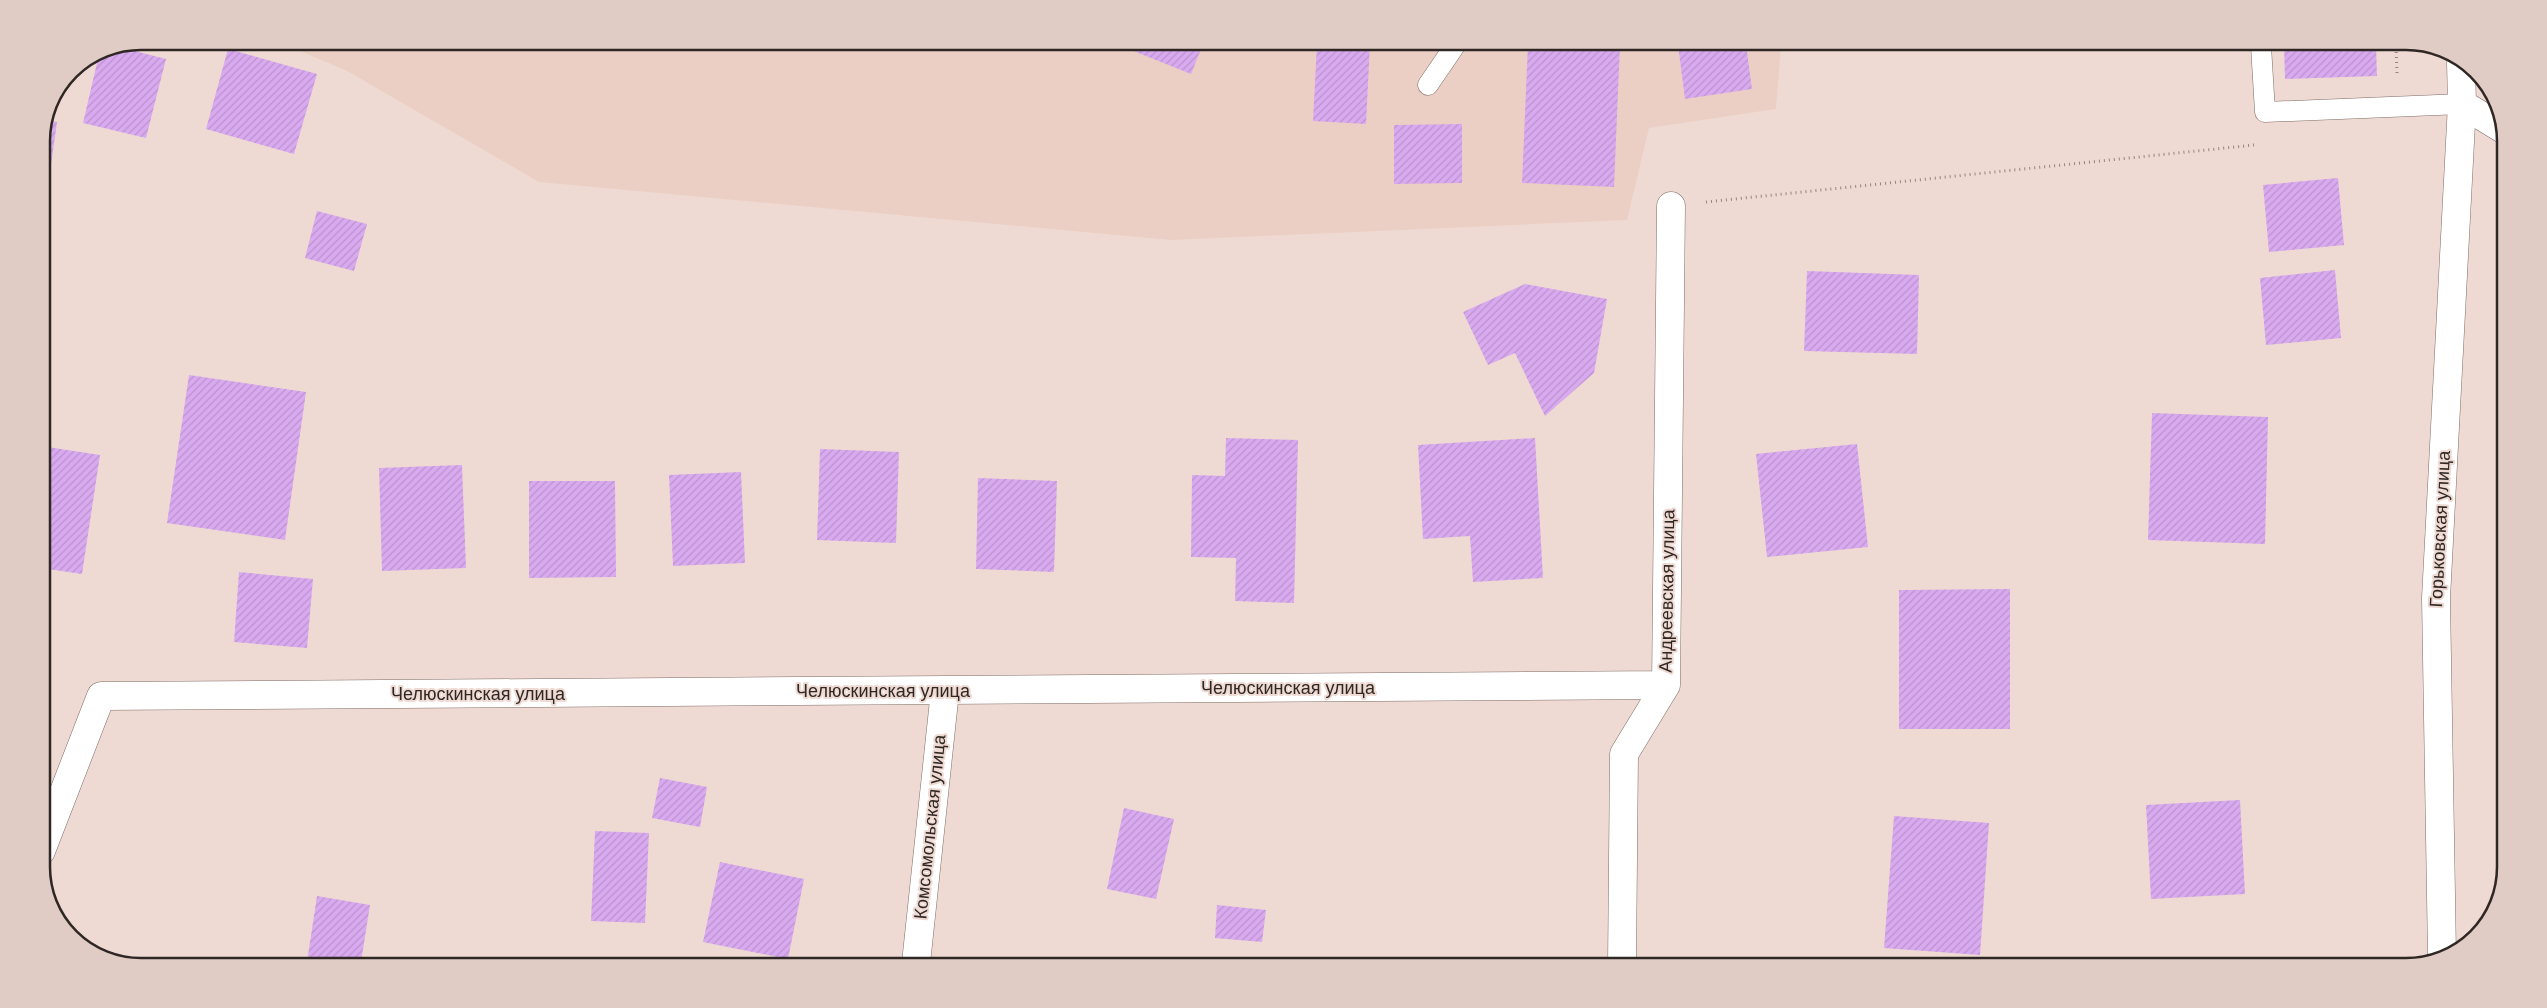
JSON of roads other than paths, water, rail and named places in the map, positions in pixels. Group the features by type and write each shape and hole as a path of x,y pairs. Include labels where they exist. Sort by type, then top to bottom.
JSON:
{"street":[{"name":"Горьковская улица","path":"2442,950 2436,598 2462,104 2461,69"},
{"path":"2462,104 2495,124"},
{"name":"Андреевская улица","path":"1622,958 1624,754 1666,685 1671,206"},
{"name":"Челюскинская улица","path":"50,830 101,696 1666,685"},
{"name":"Комсомольская улица","path":"917,958 945,691"}],"lane":[{"path":"1428,85 1452,50"},
{"path":"2261,50 2265,112 2462,104"}]}
